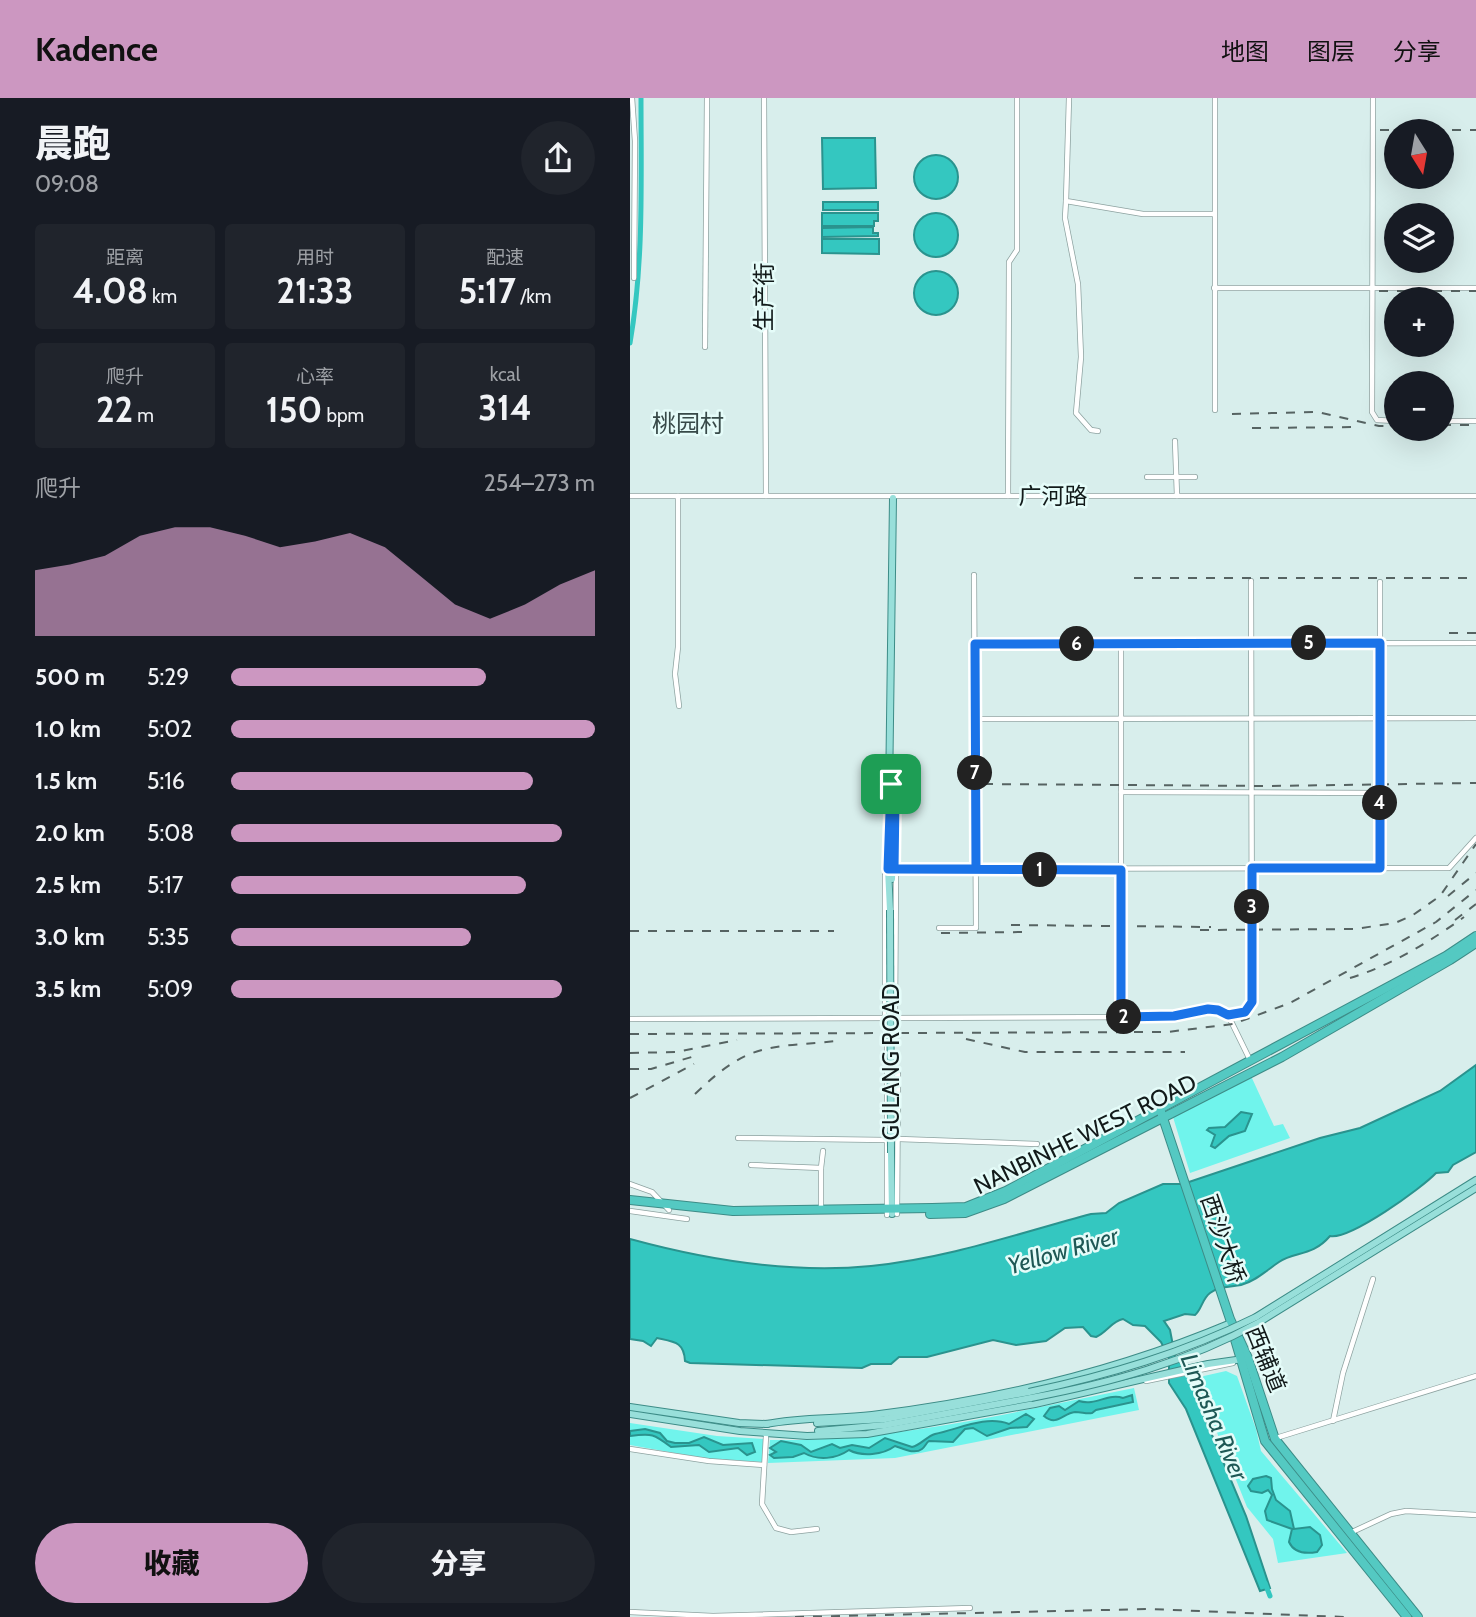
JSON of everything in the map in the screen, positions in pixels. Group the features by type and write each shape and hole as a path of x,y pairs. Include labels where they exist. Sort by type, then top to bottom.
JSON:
{"highway":[{"path":"1161,1112 1446,956 1476,936"},
{"name":"NANBINHE WEST ROAD","path":"630,1202 733,1216 892,1212 966,1207 1006,1191 1161,1112 1306,1043 1476,943"},
{"name":"西沙大桥","path":"1161,1112 1230,1321"},
{"name":"NANBINHE WEST ROAD","path":"668,1207 733,1211 892,1212"},
{"name":"西辅道","path":"1230,1321 1270,1440 1407,1617"},
{"name":"西辅道","path":"1270,1440 1418,1617"}],"main road":[{"name":"GULANG ROAD","path":"892,1212 891,869 895,799 891,784 893,498"},
{"path":"630,1407 739,1423 867,1421 1075,1390 1151,1369 1208,1348 1313,1286 1476,1183"},
{"path":"766,1424 873,1415 1093,1373 1185,1342 1230,1321"},
{"path":"788,1433 807,1436 867,1434 908,1429 1241,1360"},
{"path":"630,1414 740,1431 788,1433 869,1428 1030,1395"}],"street":[{"path":"632,98 634,278"},
{"path":"705,347 707,98"},
{"name":"生产街","path":"764,98 766,496"},
{"path":"1008,496 1010,262 1017,250 1017,98"},
{"path":"1069,98 1065,218 1078,284 1081,357 1076,413 1091,430 1098,431"},
{"path":"1215,98 1215,410"},
{"path":"1373,98 1373,415 1377,420 1384,420"},
{"path":"1066,201 1143,214 1214,214"},
{"path":"1214,288 1476,288"},
{"path":"1454,421 1476,421"},
{"path":"1175,440 1177,496"},
{"path":"1147,477 1195,477"},
{"name":"广河路","path":"630,496 1476,496"},
{"path":"678,496 675,674 679,706"},
{"path":"939,928 976,928 974,575"},
{"path":"630,1019 1121,1017 1174,1016 1208,1009 1228,1015 1245,1012 1252,1002 1251,581"},
{"path":"1380,582 1380,868"},
{"path":"1121,643 1121,1017"},
{"path":"975,644 1476,643"},
{"path":"975,719 1476,718"},
{"path":"1121,792 1380,793"},
{"path":"891,869 1449,868 1476,838"},
{"name":"GULANG ROAD","path":"891,869 895,1017"},
{"name":"GULANG ROAD","path":"885,1017 885,873 891,869"},
{"path":"1228,1015 1251,1061"},
{"path":"887,1042 886,1140 892,1212"},
{"path":"886,1074 898,1074 898,1139 892,1212"},
{"path":"738,1138 886,1140"},
{"path":"898,1139 1037,1144"},
{"path":"821,1210 823,1151"},
{"path":"751,1165 821,1168"},
{"path":"630,1184 652,1192 668,1207"},
{"path":"630,1211 687,1219"},
{"path":"1333,1421 1343,1373 1373,1279"},
{"path":"1270,1440 1476,1376"},
{"path":"766,1436 762,1504 776,1528 791,1532 817,1529"},
{"path":"630,1449 709,1461 764,1465"},
{"path":"1350,1533 1391,1514 1406,1511 1476,1515"},
{"path":"630,1612 713,1616 970,1608"}],"shaded area":[{"path":"1251,1076 1274,1126 1283,1124 1290,1138 1190,1173 1173,1117"},
{"path":"1226,1371 1237,1376 1261,1451 1347,1553 1278,1563 1273,1539 1247,1507 1195,1378"},
{"path":"1134,1388 1139,1410 895,1458 768,1463 770,1440 907,1431 998,1416"},
{"path":"630,1423 717,1436 765,1439 763,1462 708,1459 630,1445"}],"water":[{"path":"822,138 875,138 876,188 823,189"},
{"path":"936,155 945,156 952,161 957,168 957,186 952,193 945,198 936,199 927,198 920,193 915,186 914,177 915,168 920,161 927,156"},
{"path":"823,202 878,202 878,210 823,210"},
{"path":"822,213 878,213 878,221 874,221 874,226 822,226"},
{"path":"936,213 945,214 952,219 957,226 957,244 952,251 945,256 936,257 927,256 920,251 915,244 914,235 915,226 920,219 927,214"},
{"path":"873,227 873,233 878,233 878,236 822,237 822,228"},
{"path":"822,239 879,239 879,254 822,253"},
{"path":"936,271 945,272 952,277 957,284 957,302 952,309 945,314 936,315 927,314 920,309 915,302 914,293 915,284 920,277 927,272"},
{"name":"Yellow River","path":"1476,1065 1476,1152 1453,1165 1448,1172 1436,1173 1402,1201 1369,1222 1340,1235 1330,1236 1310,1251 1279,1262 1246,1283 1210,1293 1195,1315 1185,1314 1164,1321 1170,1330 1175,1356 1192,1378 1196,1397 1246,1516 1270,1588 1260,1591 1186,1409 1169,1383 1169,1358 1161,1342 1145,1326 1133,1325 1123,1319 1096,1337 1091,1336 1083,1327 1065,1328 1046,1341 1016,1345 993,1340 927,1357 899,1357 891,1364 871,1364 862,1368 690,1363 685,1361 683,1350 674,1342 657,1338 651,1346 643,1341 630,1339 630,1239 719,1259 780,1267 871,1266 928,1257 1091,1214 1106,1213 1119,1203 1163,1184 1183,1184 1320,1138 1360,1128 1440,1091"},
{"path":"1241,1112 1252,1114 1245,1131 1229,1136 1215,1148 1211,1146 1215,1135 1207,1130 1225,1127"},
{"path":"1132,1395 1133,1402 1092,1413 1075,1412 1056,1420 1044,1416 1050,1408 1059,1406 1065,1410 1079,1401 1091,1402"},
{"path":"1026,1414 1034,1419 1027,1427 1010,1428 987,1436 973,1428 965,1429 953,1442 929,1441 922,1449 915,1451 895,1446 879,1453 860,1454 849,1450 827,1458 804,1453 793,1457 774,1458 770,1455 776,1452 770,1448 781,1441 801,1445 811,1452 832,1444 840,1448 852,1445 869,1448 885,1438 912,1447 935,1434 982,1422 1009,1424"},
{"path":"645,1429 660,1433 667,1441 675,1443 689,1443 704,1437 723,1445 752,1443 755,1452 747,1455 738,1448 709,1452 699,1445 671,1447 652,1436 630,1436 630,1431"},
{"path":"1266,1476 1271,1478 1276,1500 1290,1511 1294,1529 1310,1527 1320,1535 1322,1545 1317,1552 1297,1551 1289,1542 1292,1529 1267,1520 1265,1511 1272,1495 1268,1490 1262,1493 1251,1491 1248,1486 1253,1479"}],"waterway":[{"path":"630,343 640,252 641,98"},
{"name":"Limasha River","path":"1265,1583 1270,1596"}],"railway":[{"path":"1380,130 1476,130"},
{"path":"1379,291 1476,291"},
{"path":"1232,414 1317,412 1384,426"},
{"path":"1454,425 1476,425"},
{"path":"1252,428 1357,427"},
{"path":"1134,578 1476,578"},
{"path":"1449,633 1476,633"},
{"path":"984,784 1269,786 1476,783"},
{"path":"1200,930 1355,929 1395,923 1413,915 1440,896 1476,844"},
{"path":"1448,896 1476,873"},
{"path":"630,1034 1167,1032 1233,1024 1290,1003 1436,922 1476,890"},
{"path":"1455,920 1476,904"},
{"path":"1350,978 1410,952 1464,917"},
{"path":"1011,925 1211,927"},
{"path":"630,931 834,931"},
{"path":"941,933 1025,932"},
{"path":"966,1039 1025,1052 1185,1052"},
{"path":"630,1053 676,1052 737,1040"},
{"path":"695,1094 745,1056 775,1047 837,1041"},
{"path":"630,1069 651,1069 695,1056"},
{"path":"630,1098 694,1064"},
{"path":"795,1617 1150,1609 1344,1617"}],"district":[{"name":"桃园村","path":"688,424"}],"route":[{"path":"891,784 888,869 976,869 975,644 1380,643 1380,868 1252,868 1252,1002 1249,1010 1245,1012 1228,1015 1208,1009 1174,1016 1121,1017 1121,870 976,869 894,869 895,799 891,784"}]}
